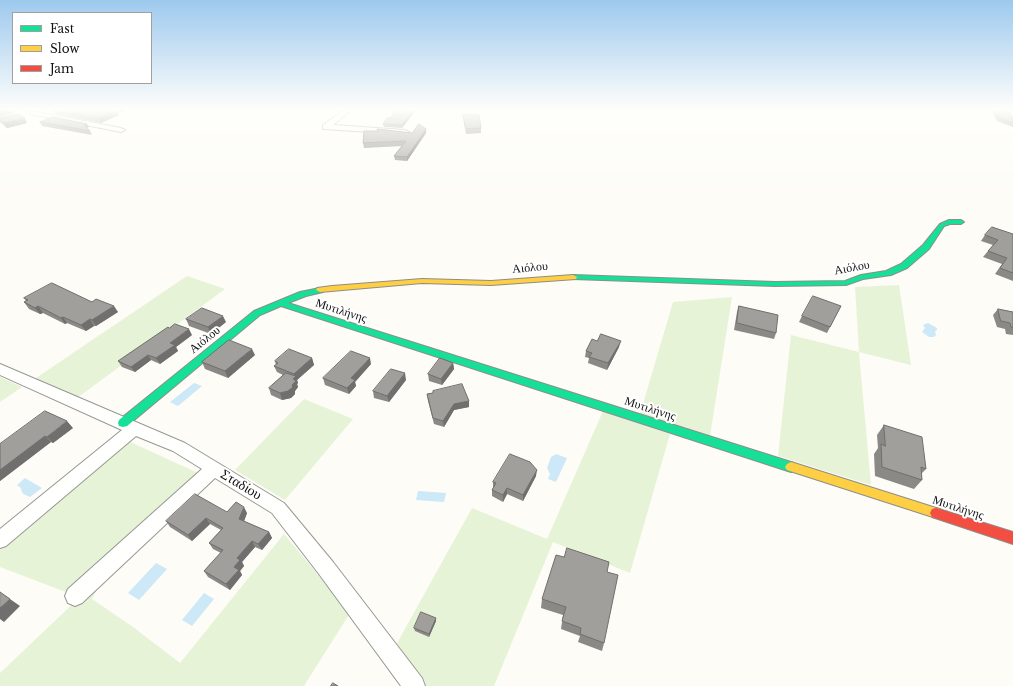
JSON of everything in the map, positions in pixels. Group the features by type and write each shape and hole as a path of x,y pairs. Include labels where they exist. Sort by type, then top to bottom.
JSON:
{"street":[{"name":"Αιόλου","path":"129,425 257,313 303,294 332,288 422,281 491,283 597,276 782,284 846,283 856,278 890,273 904,266 921,252 936,236 942,225 949,222 961,222"},
{"name":"Μυτιλήνης","path":"279,304 1013,538"},
{"name":"Σταδίου","path":"0,369 65,399 179,447 278,508 326,568 414,686"},
{"path":"0,540 129,425"},
{"path":"75,596 213,469"}],"green space":[{"path":"187,276 225,289 77,398 33,380"},
{"path":"899,285 911,365 859,352 855,287"},
{"path":"732,297 710,436 640,414 673,302"},
{"path":"791,335 859,352 871,485 778,456"},
{"path":"0,377 22,387 0,402"},
{"path":"304,399 353,419 285,500 235,470"},
{"path":"603,411 670,434 630,573 553,542 494,686 425,686 396,645 472,508 547,539"},
{"path":"126,440 200,474 71,594 0,567 0,545"},
{"path":"284,534 350,613 304,686 0,686 0,673 79,598 100,584 92,599 133,627 180,663"}],"water":[{"path":"928,323 937,328 935,331 936,335 934,337 929,337 922,332 925,328 923,325"},
{"path":"194,383 202,386 178,406 170,402"},
{"path":"556,454 567,458 556,482 548,479 550,474 547,468 551,457"},
{"path":"25,478 42,488 30,497 25,495 21,488 17,485"},
{"path":"418,491 446,493 444,502 416,500"},
{"path":"156,563 167,569 139,600 128,593"},
{"path":"204,593 214,599 192,626 182,620"}],"building":[{"path":"363,142 384,142 363,143"},
{"path":"405,142 417,142 407,157 394,156"},
{"path":"992,227 1013,234 1013,273 1000,268 1007,258 988,251 998,240 985,235"},
{"path":"52,283 92,302 96,299 114,306 81,325 63,317 61,318 38,306 35,308 24,302 28,300 24,298"},
{"path":"813,296 841,306 830,327 802,316"},
{"path":"739,306 778,315 776,333 737,323"},
{"path":"202,308 223,316 208,327 186,319"},
{"path":"998,309 1013,312 1013,328 1011,327 1010,323 1001,321"},
{"path":"175,324 189,329 170,343 175,345 156,358 148,355 131,367 118,361 168,327 169,328"},
{"path":"601,334 621,341 608,363 589,357 592,353 586,351 592,339 597,341"},
{"path":"229,340 252,349 225,371 202,362"},
{"path":"289,349 312,358 294,374 274,366 278,363 275,361"},
{"path":"351,351 370,358 351,378 355,380 347,388 323,378"},
{"path":"440,358 453,363 441,379 428,374"},
{"path":"391,369 405,373 387,396 373,391"},
{"path":"286,373 296,376 293,379 296,381 292,385 293,387 288,391 280,393 269,388"},
{"path":"462,384 469,401 454,404 443,421 433,418 427,394 433,393 433,391"},
{"path":"45,411 67,421 0,470 0,444"},
{"path":"884,425 922,437 926,469 921,467 922,480 882,467 881,444 885,446"},
{"path":"510,454 530,462 537,470 523,495 507,488 503,495 492,490 496,483 493,482"},
{"path":"195,494 227,512 236,502 244,507 239,519 269,532 258,544 252,541 237,558 240,560 234,567 239,570 226,584 204,571 223,550 209,543 223,528 206,518 188,535 166,521"},
{"path":"567,548 609,562 607,572 618,575 604,643 580,634 581,628 562,621 566,607 542,599 556,555 564,557"},
{"path":"0,592 10,599 0,608"},
{"path":"421,612 436,618 429,634 414,628"},
{"path":"333,683 338,686 331,686"}],"traffic: fast":[{"path":"573,277 775,284 846,283 861,277 888,273 904,266 926,247 942,225 949,222 961,222"},
{"path":"123,423 257,313 303,294 320,290"},
{"path":"279,303 791,467"}],"traffic: slow":[{"path":"320,290 422,281 491,283 573,277"},
{"path":"791,467 936,513"}],"traffic: jam":[{"path":"936,513 1013,538"}]}
